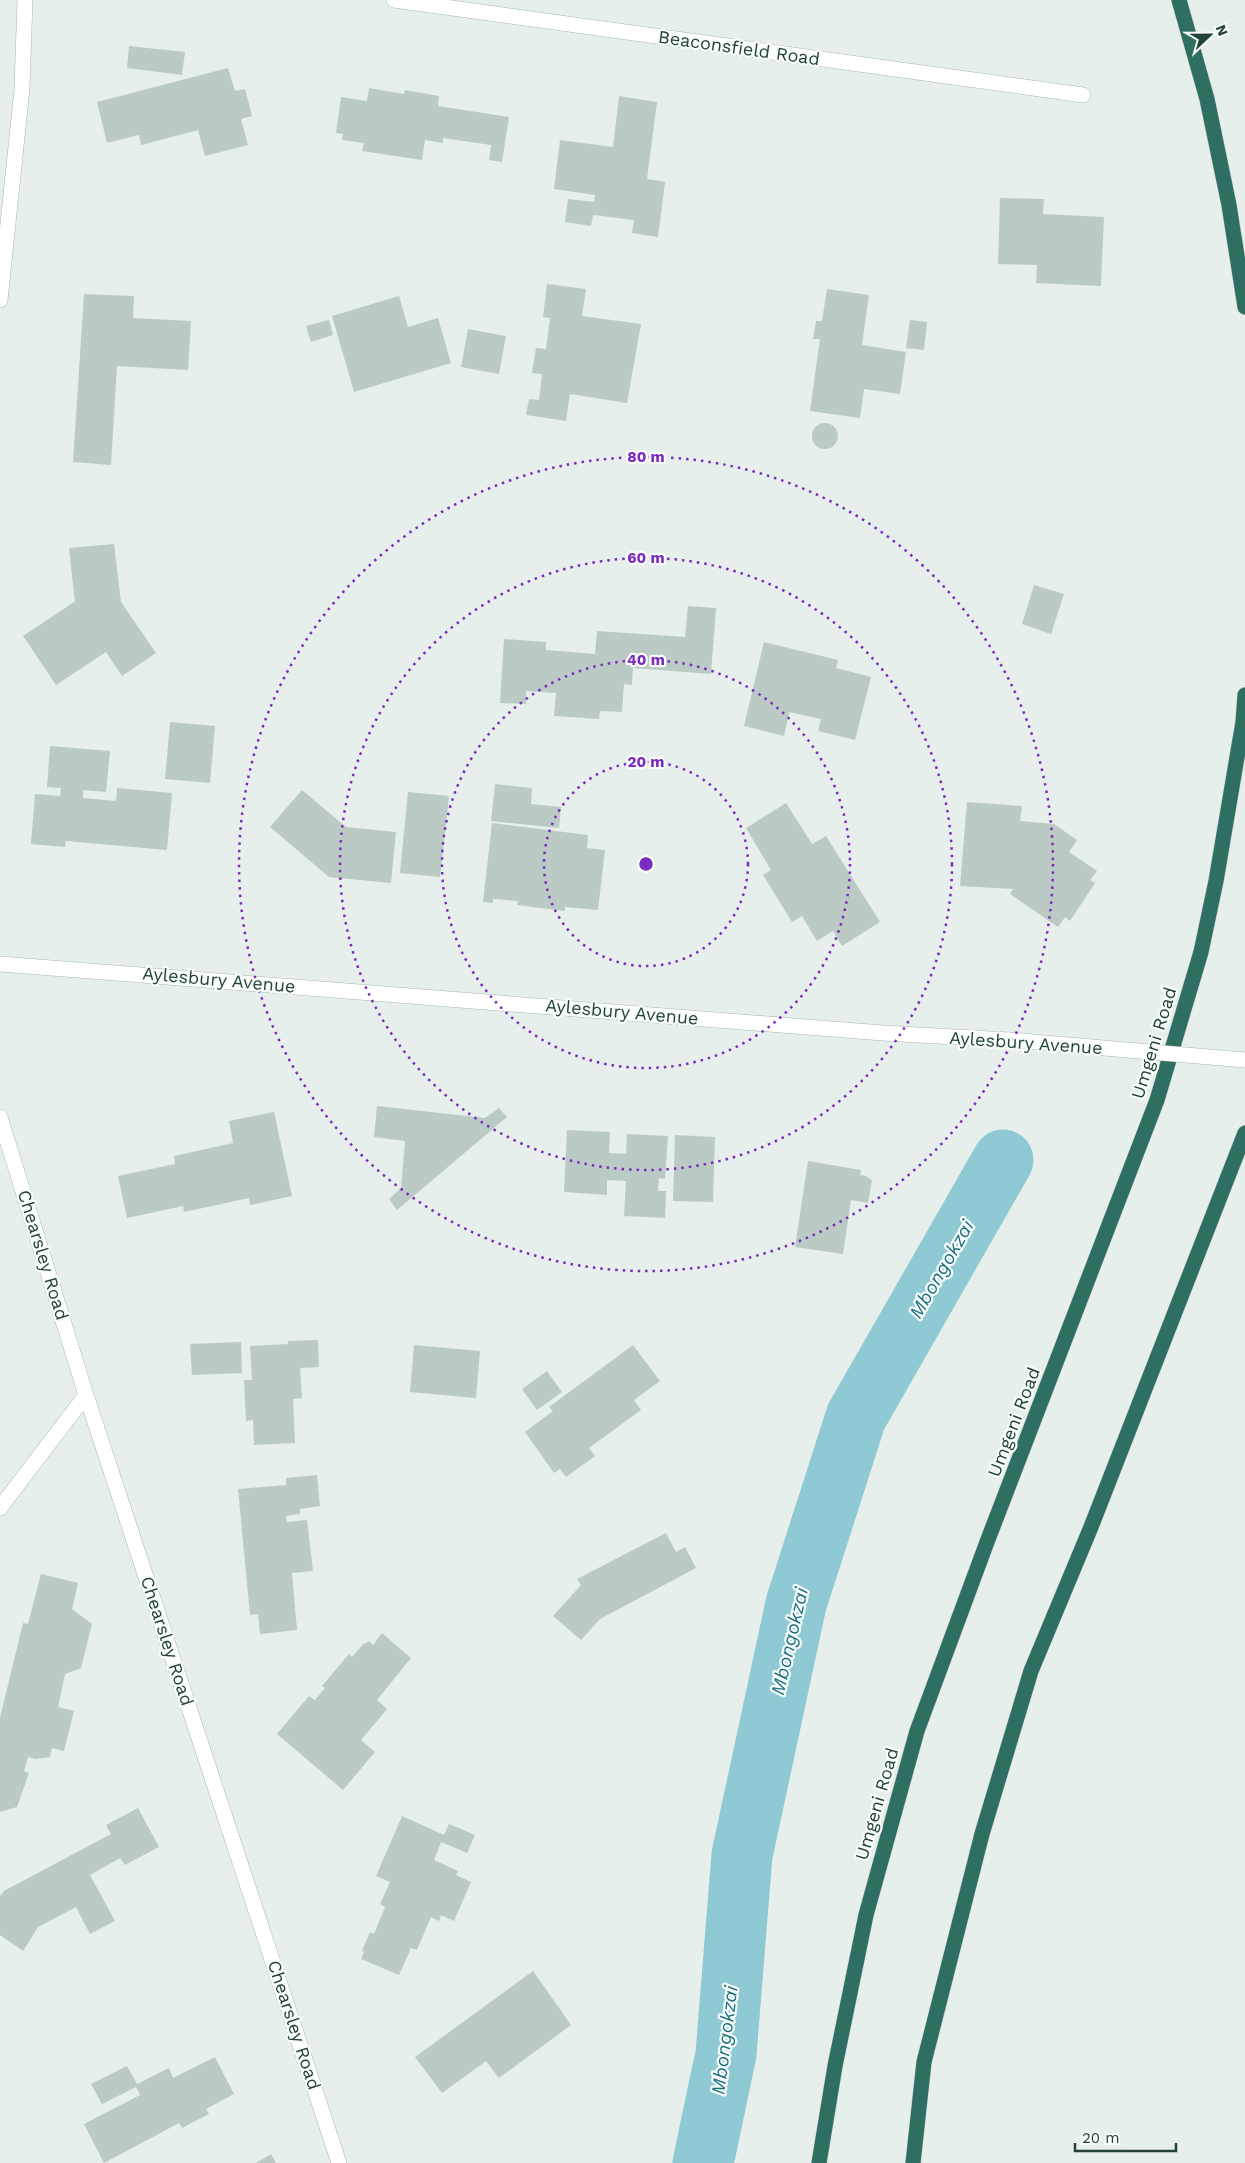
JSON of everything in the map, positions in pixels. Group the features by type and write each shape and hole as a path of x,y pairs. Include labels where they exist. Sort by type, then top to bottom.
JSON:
{"highway":[{"path":"1179,0 1207,99 1229,205 1245,307"},
{"name":"Umgeni Road","path":"819,2163 835,2066 866,1915 917,1731 987,1542 1158,1100 1201,952 1243,722 1245,695"},
{"path":"913,2163 924,2062 982,1834 1030,1671 1091,1527 1245,1133"}],"street":[{"path":"0,300 22,89 25,0"},
{"name":"Beaconsfield Road","path":"394,0 1083,95"},
{"name":"Aylesbury Avenue","path":"0,964 873,1032 1009,1040 1245,1060"},
{"name":"Chearsley Road","path":"0,1117 86,1394 339,2163"},
{"path":"0,1508 86,1394"}],"building":[{"path":"129,46 185,52 182,75 127,68"},
{"path":"228,68 235,91 245,89 252,116 241,119 248,145 205,156 198,130 141,145 139,135 107,143 97,102"},
{"path":"369,88 404,94 405,90 439,96 438,106 509,117 502,162 489,160 491,145 443,138 443,143 425,140 422,160 362,151 364,143 342,140 343,134 336,133 341,97 367,101"},
{"path":"619,96 657,102 647,179 665,182 658,237 632,233 634,220 593,215 591,226 565,222 568,199 594,202 595,195 554,189 560,140 613,147"},
{"path":"1000,198 1044,199 1043,214 1104,217 1101,286 1036,283 1037,265 998,264"},
{"path":"547,284 586,289 582,316 641,324 627,403 570,394 566,421 526,415 529,399 539,400 542,374 532,373 536,348 546,349 550,318 543,317"},
{"path":"827,289 869,295 862,345 906,352 900,394 864,389 860,418 810,411 820,339 813,339 816,321 822,321"},
{"path":"84,294 134,296 133,318 191,321 188,370 117,366 111,465 73,462"},
{"path":"399,296 408,327 438,318 451,363 354,392 332,316"},
{"path":"329,320 333,335 311,342 306,326"},
{"path":"910,320 927,322 924,350 906,348"},
{"path":"468,329 506,336 499,374 461,367"},
{"path":"825,423 834,427 838,436 834,445 825,449 816,445 812,436 816,427"},
{"path":"114,544 121,602 156,653 122,676 106,652 56,685 23,636 75,603 69,548"},
{"path":"1034,585 1064,594 1051,634 1022,624"},
{"path":"688,606 716,608 711,674 633,668 632,685 624,684 622,712 600,711 599,719 554,716 556,693 526,691 526,704 500,703 504,639 546,642 546,650 595,654 597,631 685,637"},
{"path":"764,642 838,660 836,668 871,677 855,740 818,731 821,719 789,712 784,736 744,726"},
{"path":"170,722 215,726 210,783 165,779"},
{"path":"50,746 110,751 106,792 83,790 83,798 116,801 117,788 172,793 167,850 66,841 65,847 31,844 35,794 60,796 61,788 47,787"},
{"path":"495,784 532,788 531,804 561,807 559,828 491,821"},
{"path":"302,790 346,827 396,832 391,883 329,877 270,827"},
{"path":"408,792 449,796 440,877 400,873"},
{"path":"967,802 1022,806 1020,821 1054,824 1077,840 1069,852 1097,871 1090,880 1095,883 1070,921 1065,917 1058,927 1010,894 1013,889 960,886"},
{"path":"786,803 812,844 826,836 880,922 842,946 833,931 817,941 802,916 792,922 763,875 771,870 746,828"},
{"path":"492,823 588,835 587,848 605,850 598,910 565,907 565,911 517,905 518,901 493,899 493,903 483,902"},
{"path":"377,1106 485,1118 499,1108 507,1117 397,1210 389,1199 401,1188 405,1141 374,1137"},
{"path":"274,1112 292,1196 250,1205 249,1198 184,1212 183,1206 127,1218 118,1176 175,1164 174,1156 233,1143 229,1121"},
{"path":"567,1130 610,1132 609,1153 626,1154 627,1134 668,1136 665,1179 659,1178 658,1191 666,1191 665,1218 624,1216 626,1181 607,1180 607,1195 564,1192"},
{"path":"675,1135 715,1137 713,1202 673,1201"},
{"path":"808,1161 861,1170 860,1175 872,1180 868,1203 851,1200 843,1254 795,1247"},
{"path":"318,1340 319,1367 300,1368 302,1398 293,1399 295,1443 254,1445 253,1420 246,1421 244,1380 252,1380 250,1346 288,1344 288,1341"},
{"path":"241,1342 242,1373 192,1375 190,1344"},
{"path":"414,1345 480,1351 476,1398 410,1392"},
{"path":"633,1345 660,1381 634,1400 641,1410 589,1448 595,1456 566,1477 560,1469 554,1473 525,1432 553,1411 549,1407"},
{"path":"547,1371 562,1392 537,1410 522,1389"},
{"path":"317,1475 320,1506 300,1509 300,1514 286,1516 287,1522 307,1520 313,1571 292,1573 297,1630 260,1634 258,1614 250,1615 238,1489 286,1485 286,1478"},
{"path":"666,1533 676,1552 685,1547 696,1568 600,1619 581,1640 553,1616 581,1585 577,1579"},
{"path":"41,1574 78,1583 72,1609 92,1624 81,1668 65,1674 58,1707 74,1711 64,1751 52,1748 50,1757 35,1759 28,1757 24,1771 29,1773 17,1807 0,1812 0,1718 23,1623 28,1624"},
{"path":"382,1633 411,1658 377,1700 387,1709 361,1740 375,1752 343,1790 277,1734 309,1696 315,1700 325,1688 322,1686 349,1654 352,1657 364,1643 369,1641 373,1645"},
{"path":"138,1808 159,1847 125,1865 120,1858 90,1875 115,1921 90,1934 76,1907 38,1927 23,1951 0,1935 0,1896 4,1891 111,1834 106,1825"},
{"path":"402,1816 444,1835 449,1824 475,1835 467,1853 441,1842 434,1860 458,1871 456,1875 471,1882 454,1921 441,1915 439,1921 431,1917 417,1950 411,1948 399,1975 361,1959 364,1952 362,1951 370,1932 374,1934 385,1907 380,1904 390,1882 376,1876"},
{"path":"533,1971 571,2025 499,2078 486,2061 442,2093 415,2057"},
{"path":"215,2057 234,2094 206,2109 209,2114 182,2128 179,2123 104,2163 84,2124 140,2095 136,2087 102,2104 91,2084 127,2066 137,2084 169,2068 173,2078"},
{"path":"271,2154 276,2163 256,2163"}],"waterway":[{"name":"Mbongokzai","path":"703,2163 726,2054 742,1855 796,1604 856,1417 1003,1160"}]}
